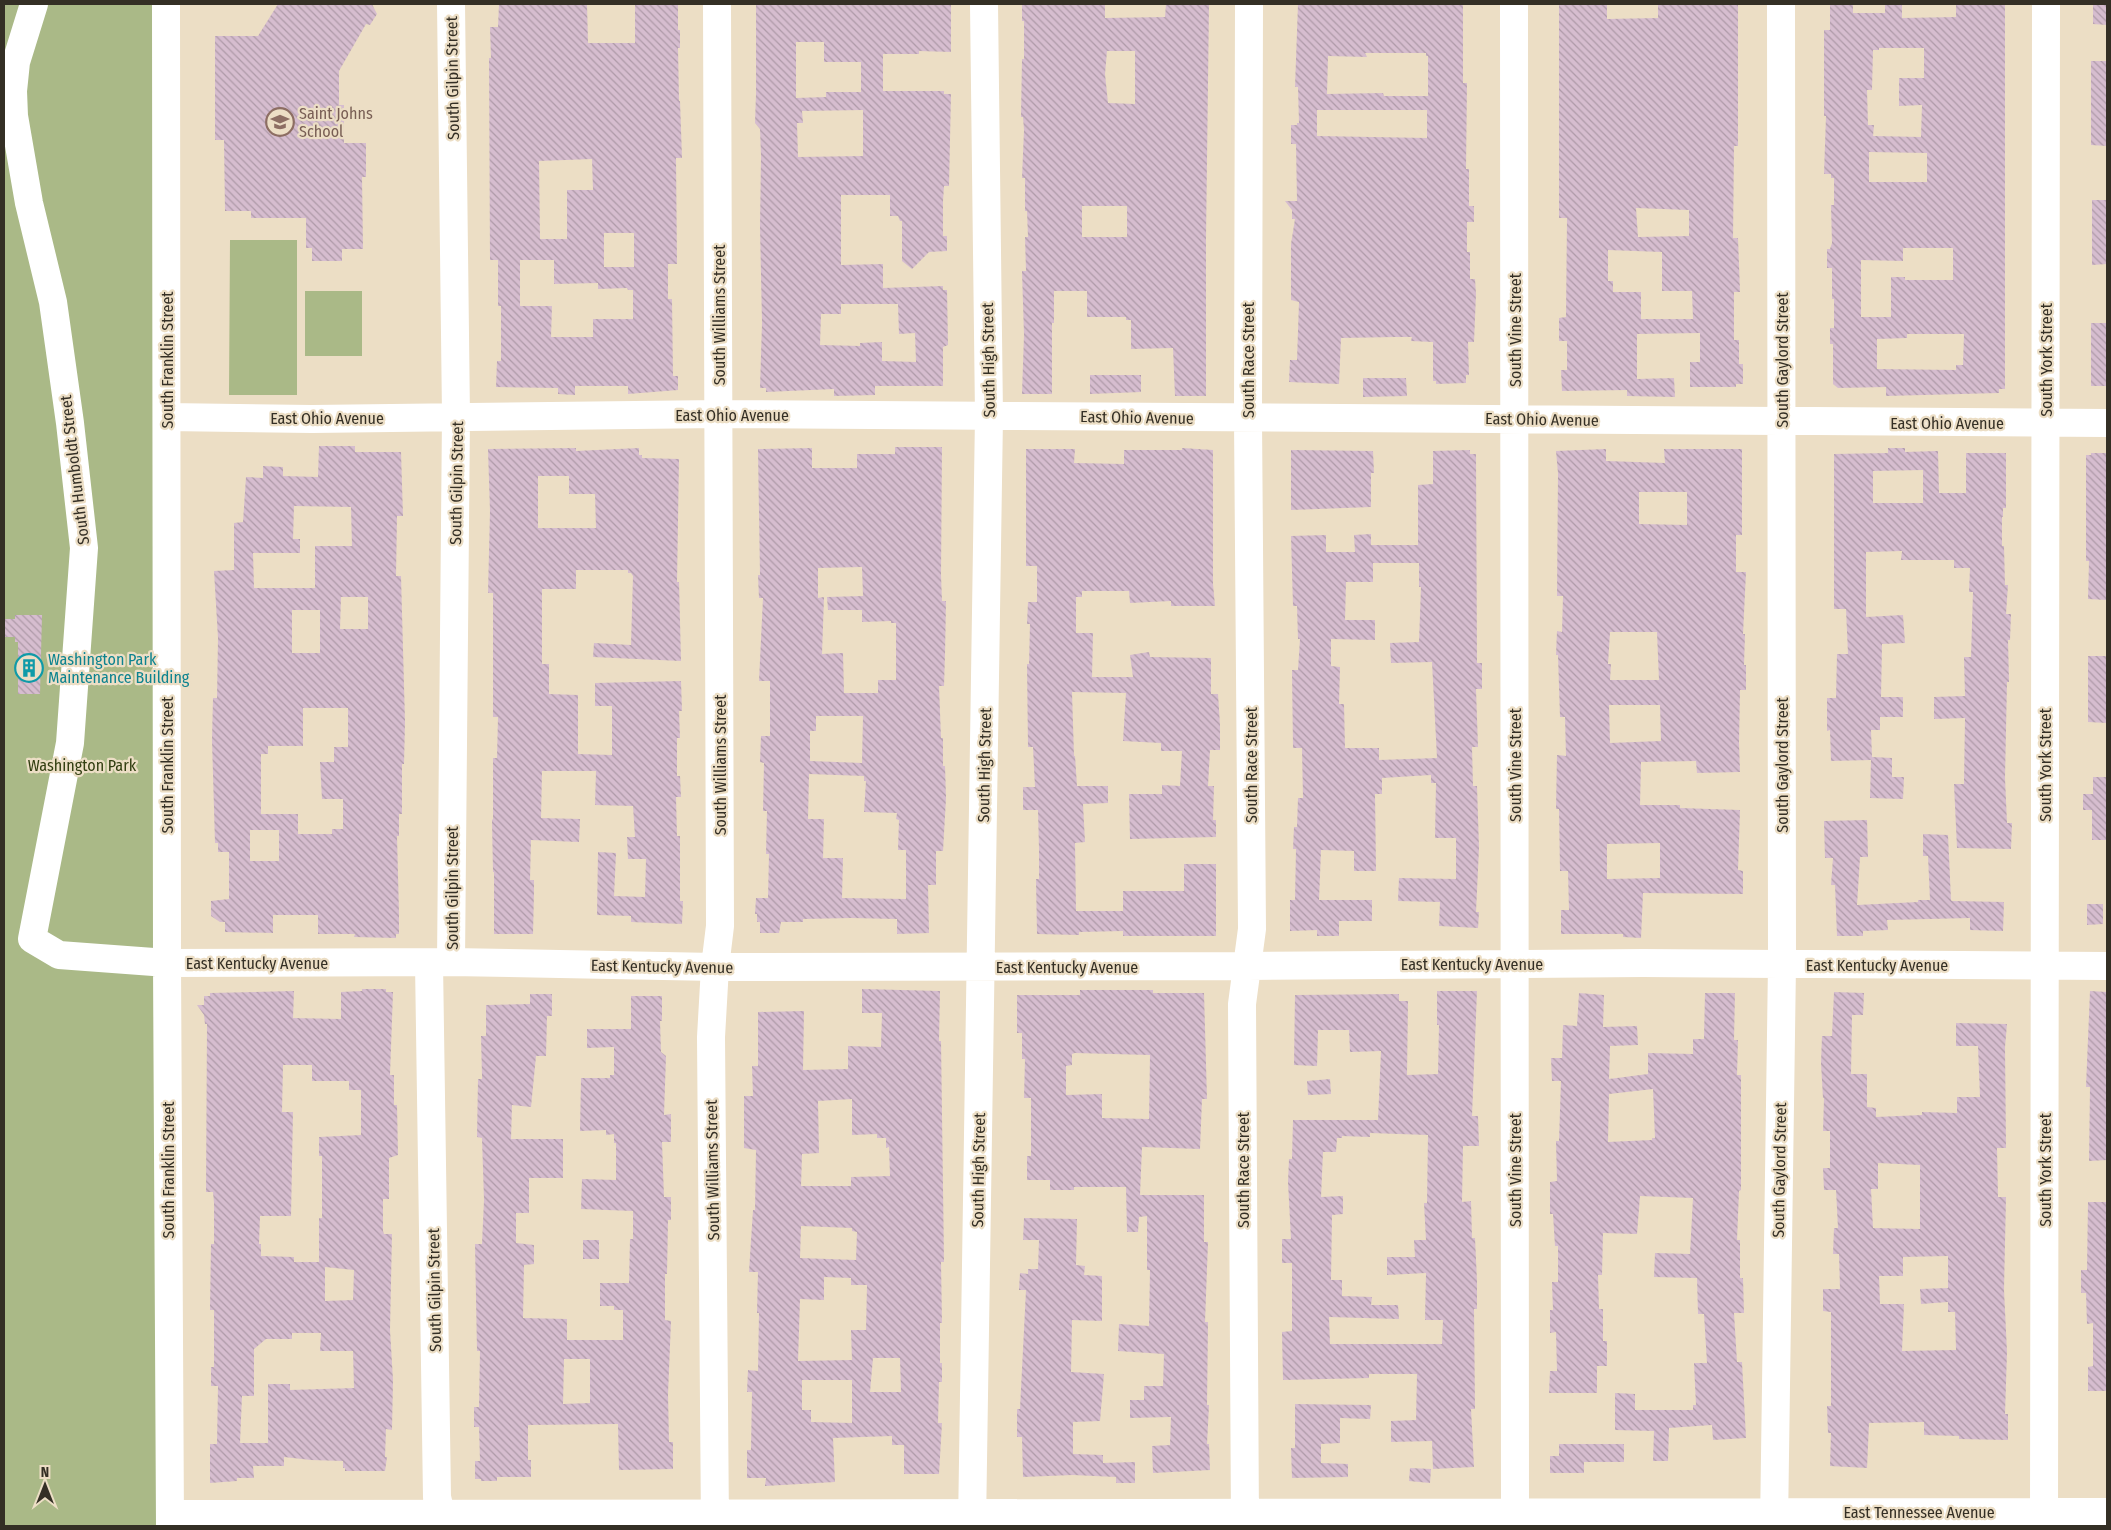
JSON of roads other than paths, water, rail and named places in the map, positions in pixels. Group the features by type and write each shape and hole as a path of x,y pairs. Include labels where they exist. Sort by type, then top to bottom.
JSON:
{"street":[{"name":"South Humboldt Street","path":"32,940 70,743 84,548 70,423 53,302 29,204 14,116 13,91 16,62 34,4"},
{"name":"South Franklin Street","path":"166,4 167,963 170,1520"},
{"name":"South Gilpin Street","path":"443,1521 437,1497 440,963 456,416 451,4"},
{"name":"South Williams Street","path":"716,1520 711,1037 715,967 720,926 717,4"},
{"name":"South High Street","path":"972,1520 989,416 984,4"},
{"name":"South Race Street","path":"1245,1520 1242,1004 1252,929 1248,419 1249,4"},
{"name":"South Vine Street","path":"1514,4 1515,1519"},
{"name":"South Gaylord Street","path":"1774,1520 1782,964 1781,4"},
{"name":"South York Street","path":"2044,1519 2046,4"},
{"name":"East Ohio Avenue","path":"167,418 312,419 719,414 1248,419 2107,423"},
{"name":"East Kentucky Avenue","path":"32,940 59,955 167,963 440,963 715,967 1247,966 1515,963 2107,966"},
{"name":"East Tennessee Avenue","path":"170,1520 443,1521 575,1512 716,1520 2044,1519 2107,1512"}],"place":[{"name":"Saint Johns School","path":"280,122"},
{"name":"Washington Park Maintenance Building","path":"29,668"}],"park label":[{"name":"Washington Park","path":"82,765"}]}
